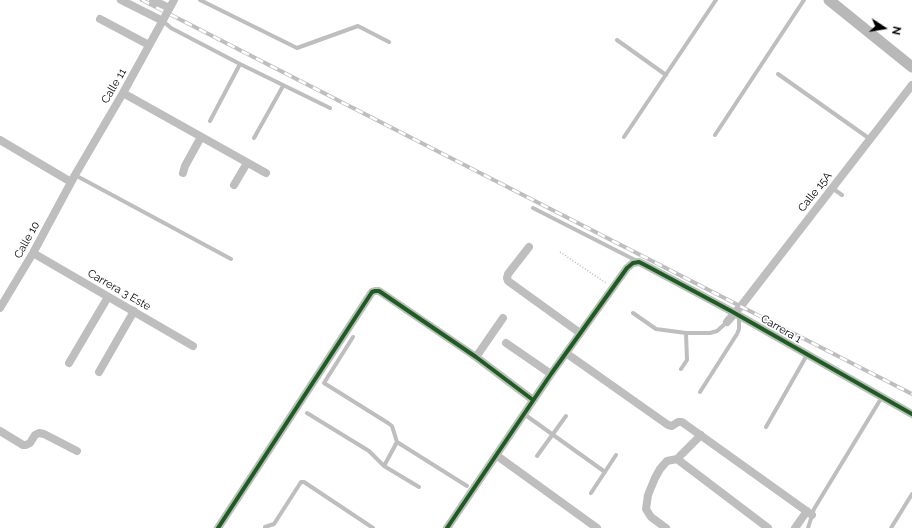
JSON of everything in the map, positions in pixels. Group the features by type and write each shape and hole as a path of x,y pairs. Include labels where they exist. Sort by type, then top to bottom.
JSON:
{"main road":[{"path":"829,0 912,67"}],"street":[{"path":"121,0 163,21"},
{"path":"153,0 169,8"},
{"name":"Calle 11","path":"71,182 123,93 174,0"},
{"path":"100,19 150,45"},
{"name":"Calle 15A","path":"727,322 737,314 912,85"},
{"path":"123,93 266,173"},
{"path":"183,173 184,166 201,137"},
{"path":"0,140 71,182"},
{"path":"234,186 247,162"},
{"name":"Calle 10","path":"0,308 33,253 71,182"},
{"path":"529,247 508,274 508,281 580,334"},
{"name":"Carrera 3 Este","path":"33,253 193,346"},
{"path":"447,528 470,488 496,455 550,374 627,268 633,263 639,262"},
{"name":"Carrera 1","path":"639,262 737,314 912,414"},
{"path":"218,528 372,292 379,291 476,357 533,400"},
{"path":"69,363 108,296"},
{"path":"99,372 134,311"},
{"path":"476,357 503,318"},
{"path":"506,343 550,374"},
{"path":"566,353 668,425 672,426 680,421 810,513 795,528"},
{"path":"0,431 23,445 30,443 35,435 39,433 44,434 77,451"},
{"path":"666,528 651,517 646,509 654,478 667,461 677,459 700,435"},
{"path":"496,455 598,528"},
{"path":"677,459 768,528"}],"lane":[{"path":"200,0 297,48 358,26 389,42"},
{"path":"624,137 716,0"},
{"path":"715,135 804,0"},
{"path":"163,21 171,28 240,64 330,108"},
{"path":"617,40 666,75"},
{"path":"210,121 240,64"},
{"path":"778,74 870,139"},
{"path":"254,138 283,86"},
{"path":"75,174 231,259"},
{"path":"832,188 842,195"},
{"path":"533,208 639,262"},
{"path":"633,313 656,330 686,333 710,333 717,331 727,322"},
{"path":"700,392 737,334 739,329 737,314"},
{"path":"681,370 687,360 686,333"},
{"path":"353,337 324,383 392,426 397,442 470,488"},
{"path":"766,427 807,355"},
{"path":"808,528 810,513 814,509 882,398"},
{"path":"307,413 369,451 384,466 419,487"},
{"path":"524,414 605,472"},
{"path":"538,456 566,416"},
{"path":"384,466 397,442"},
{"path":"591,493 616,455"},
{"path":"265,527 274,524 301,482 304,482 373,528"},
{"path":"891,528 912,494"}],"path":[{"path":"560,252 613,287"}],"railway":[{"path":"142,0 912,394"}],"cycle path":[{"path":"447,528 551,374 627,268 633,263 639,262 731,311 912,414"},
{"path":"218,528 372,292 379,291 476,357 533,400"}]}
